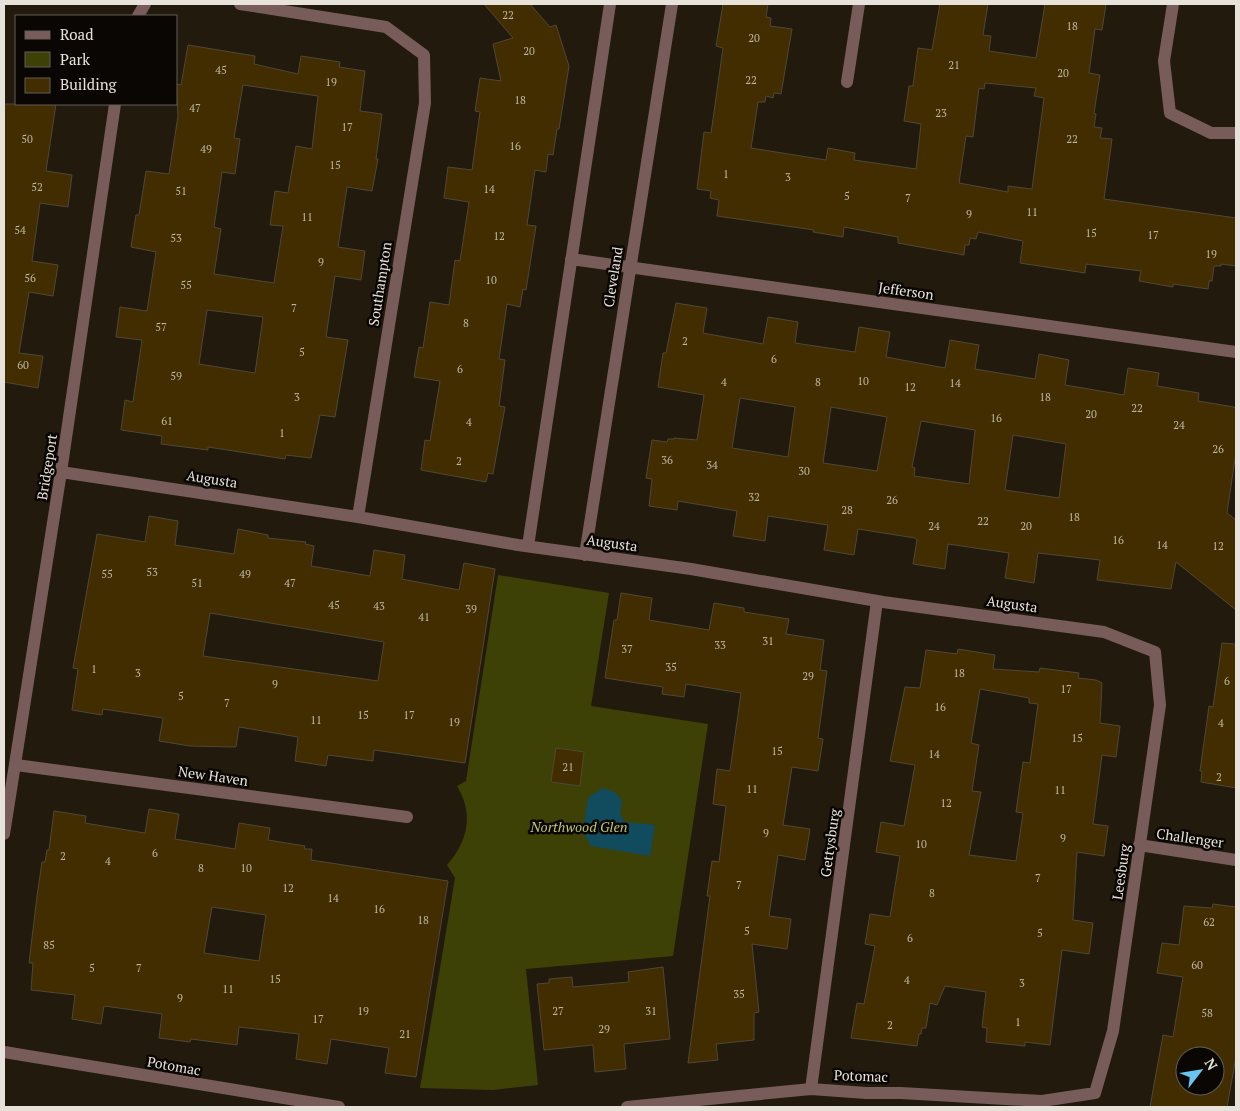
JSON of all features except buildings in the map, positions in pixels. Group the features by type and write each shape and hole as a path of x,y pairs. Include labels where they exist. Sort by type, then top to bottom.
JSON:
{"street":[{"path":"139,15 145,4"},
{"name":"Southampton","path":"240,4 386,27 424,55 425,103 358,516"},
{"path":"528,546 610,4"},
{"name":"Cleveland","path":"585,555 672,4"},
{"path":"848,82 860,4"},
{"path":"1173,4 1164,62 1170,113 1211,133 1236,133"},
{"name":"Bridgeport","path":"4,834 61,472 115,105"},
{"name":"Jefferson","path":"571,259 1236,352"},
{"name":"Augusta","path":"61,472 358,516 528,546 699,570 877,601 1104,632 1155,652"},
{"name":"Gettysburg","path":"811,1088 877,601"},
{"name":"Leesburg","path":"1095,1093 1114,1031 1160,705 1155,652"},
{"name":"New Haven","path":"16,765 407,817"},
{"name":"Challenger","path":"1140,845 1236,860"},
{"name":"Potomac","path":"4,1052 339,1107"},
{"name":"Potomac","path":"627,1107 811,1088 866,1094 901,1092 1042,1100 1095,1093"}],"green space":[{"name":"Northwood Glen","path":"498,575 609,593 591,706 708,724 673,956 526,969 538,1085 493,1090 420,1088 455,878 447,865 460,846 466,827 466,807 457,786 466,781"}],"water":[{"path":"602,788 615,792 622,801 620,814 625,822 655,825 650,856 591,846 583,832 588,798"}]}
